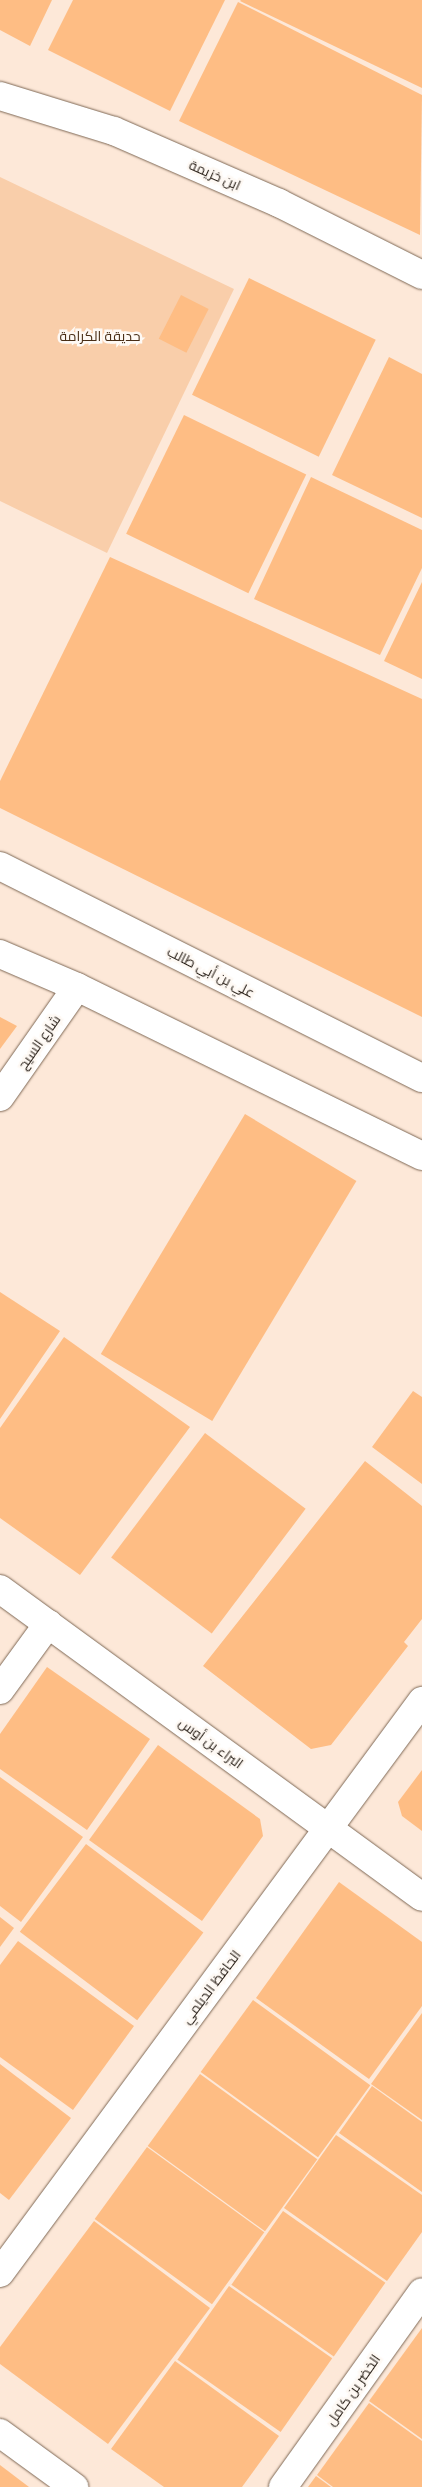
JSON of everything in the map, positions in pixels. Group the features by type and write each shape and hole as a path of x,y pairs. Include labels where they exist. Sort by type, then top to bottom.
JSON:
{"street":[{"name":"ابن خزيمة","path":"0,96 114,131 279,203 422,275"},
{"name":"علي بن أبي طالب","path":"0,866 422,1078"},
{"path":"0,954 77,988 422,1156"},
{"name":"شارع السيح","path":"0,1096 77,988"},
{"name":"البراء بن أوس","path":"0,1589 422,1897"},
{"path":"0,1690 48,1624"},
{"name":"الحافظ الديلمي","path":"0,2273 422,1701"},
{"name":"الخضر بن كامل","path":"284,2487 422,2292"},
{"path":"0,2433 74,2487"}],"green space":[{"name":"حديقة الكرامة","path":"0,177 234,289 107,553 0,501"}],"building":[{"path":"0,0 52,0 30,46 0,30"},
{"path":"73,0 225,0 170,111 48,50"},
{"path":"241,0 422,0 422,88 240,1"},
{"path":"238,2 422,95 420,235 179,121"},
{"path":"249,278 376,340 319,457 192,395"},
{"path":"181,295 209,309 186,353 159,339"},
{"path":"389,357 422,374 422,518 332,475"},
{"path":"184,415 306,475 248,593 126,534"},
{"path":"311,477 422,530 422,568 380,655 254,599"},
{"path":"110,557 422,699 422,1017 0,808 0,781"},
{"path":"422,582 422,679 384,661"},
{"path":"0,1017 17,1026 0,1049"},
{"path":"245,1114 356,1181 212,1421 101,1354"},
{"path":"0,1292 60,1331 0,1419"},
{"path":"64,1337 190,1427 80,1575 0,1518 0,1428"},
{"path":"413,1391 422,1397 422,1484 372,1447"},
{"path":"205,1433 306,1509 212,1633 111,1558"},
{"path":"365,1461 422,1506 422,1619 404,1642 408,1646 331,1745 311,1749 203,1666"},
{"path":"47,1667 150,1739 87,1830 0,1769 0,1734"},
{"path":"158,1745 260,1819 263,1836 202,1921 89,1840"},
{"path":"422,1770 422,1831 402,1816 398,1802"},
{"path":"0,1777 83,1837 21,1922 0,1906"},
{"path":"86,1844 203,1932 137,2020 20,1932"},
{"path":"339,1882 422,1942 422,2006 369,2079 256,1998"},
{"path":"0,1917 14,1928 0,1947"},
{"path":"18,1941 134,2026 73,2110 0,2057 0,1965"},
{"path":"253,2000 370,2085 318,2157 201,2072"},
{"path":"422,2013 422,2120 371,2084"},
{"path":"0,2064 71,2118 9,2200 0,2193"},
{"path":"200,2074 317,2159 265,2231 148,2146"},
{"path":"372,2086 422,2122 422,2192 339,2133"},
{"path":"336,2135 422,2195 422,2232 387,2281 284,2208"},
{"path":"147,2147 264,2232 212,2304 95,2219"},
{"path":"283,2211 385,2283 334,2356 231,2285"},
{"path":"94,2221 210,2308 108,2444 0,2364 0,2347"},
{"path":"229,2286 332,2358 281,2432 177,2360"},
{"path":"422,2328 422,2439 369,2401"},
{"path":"175,2361 279,2436 242,2487 164,2487 111,2449"},
{"path":"369,2403 422,2441 422,2487 333,2487 317,2475"},
{"path":"0,2465 29,2487 0,2487"},
{"path":"316,2476 331,2487 308,2487"}]}
